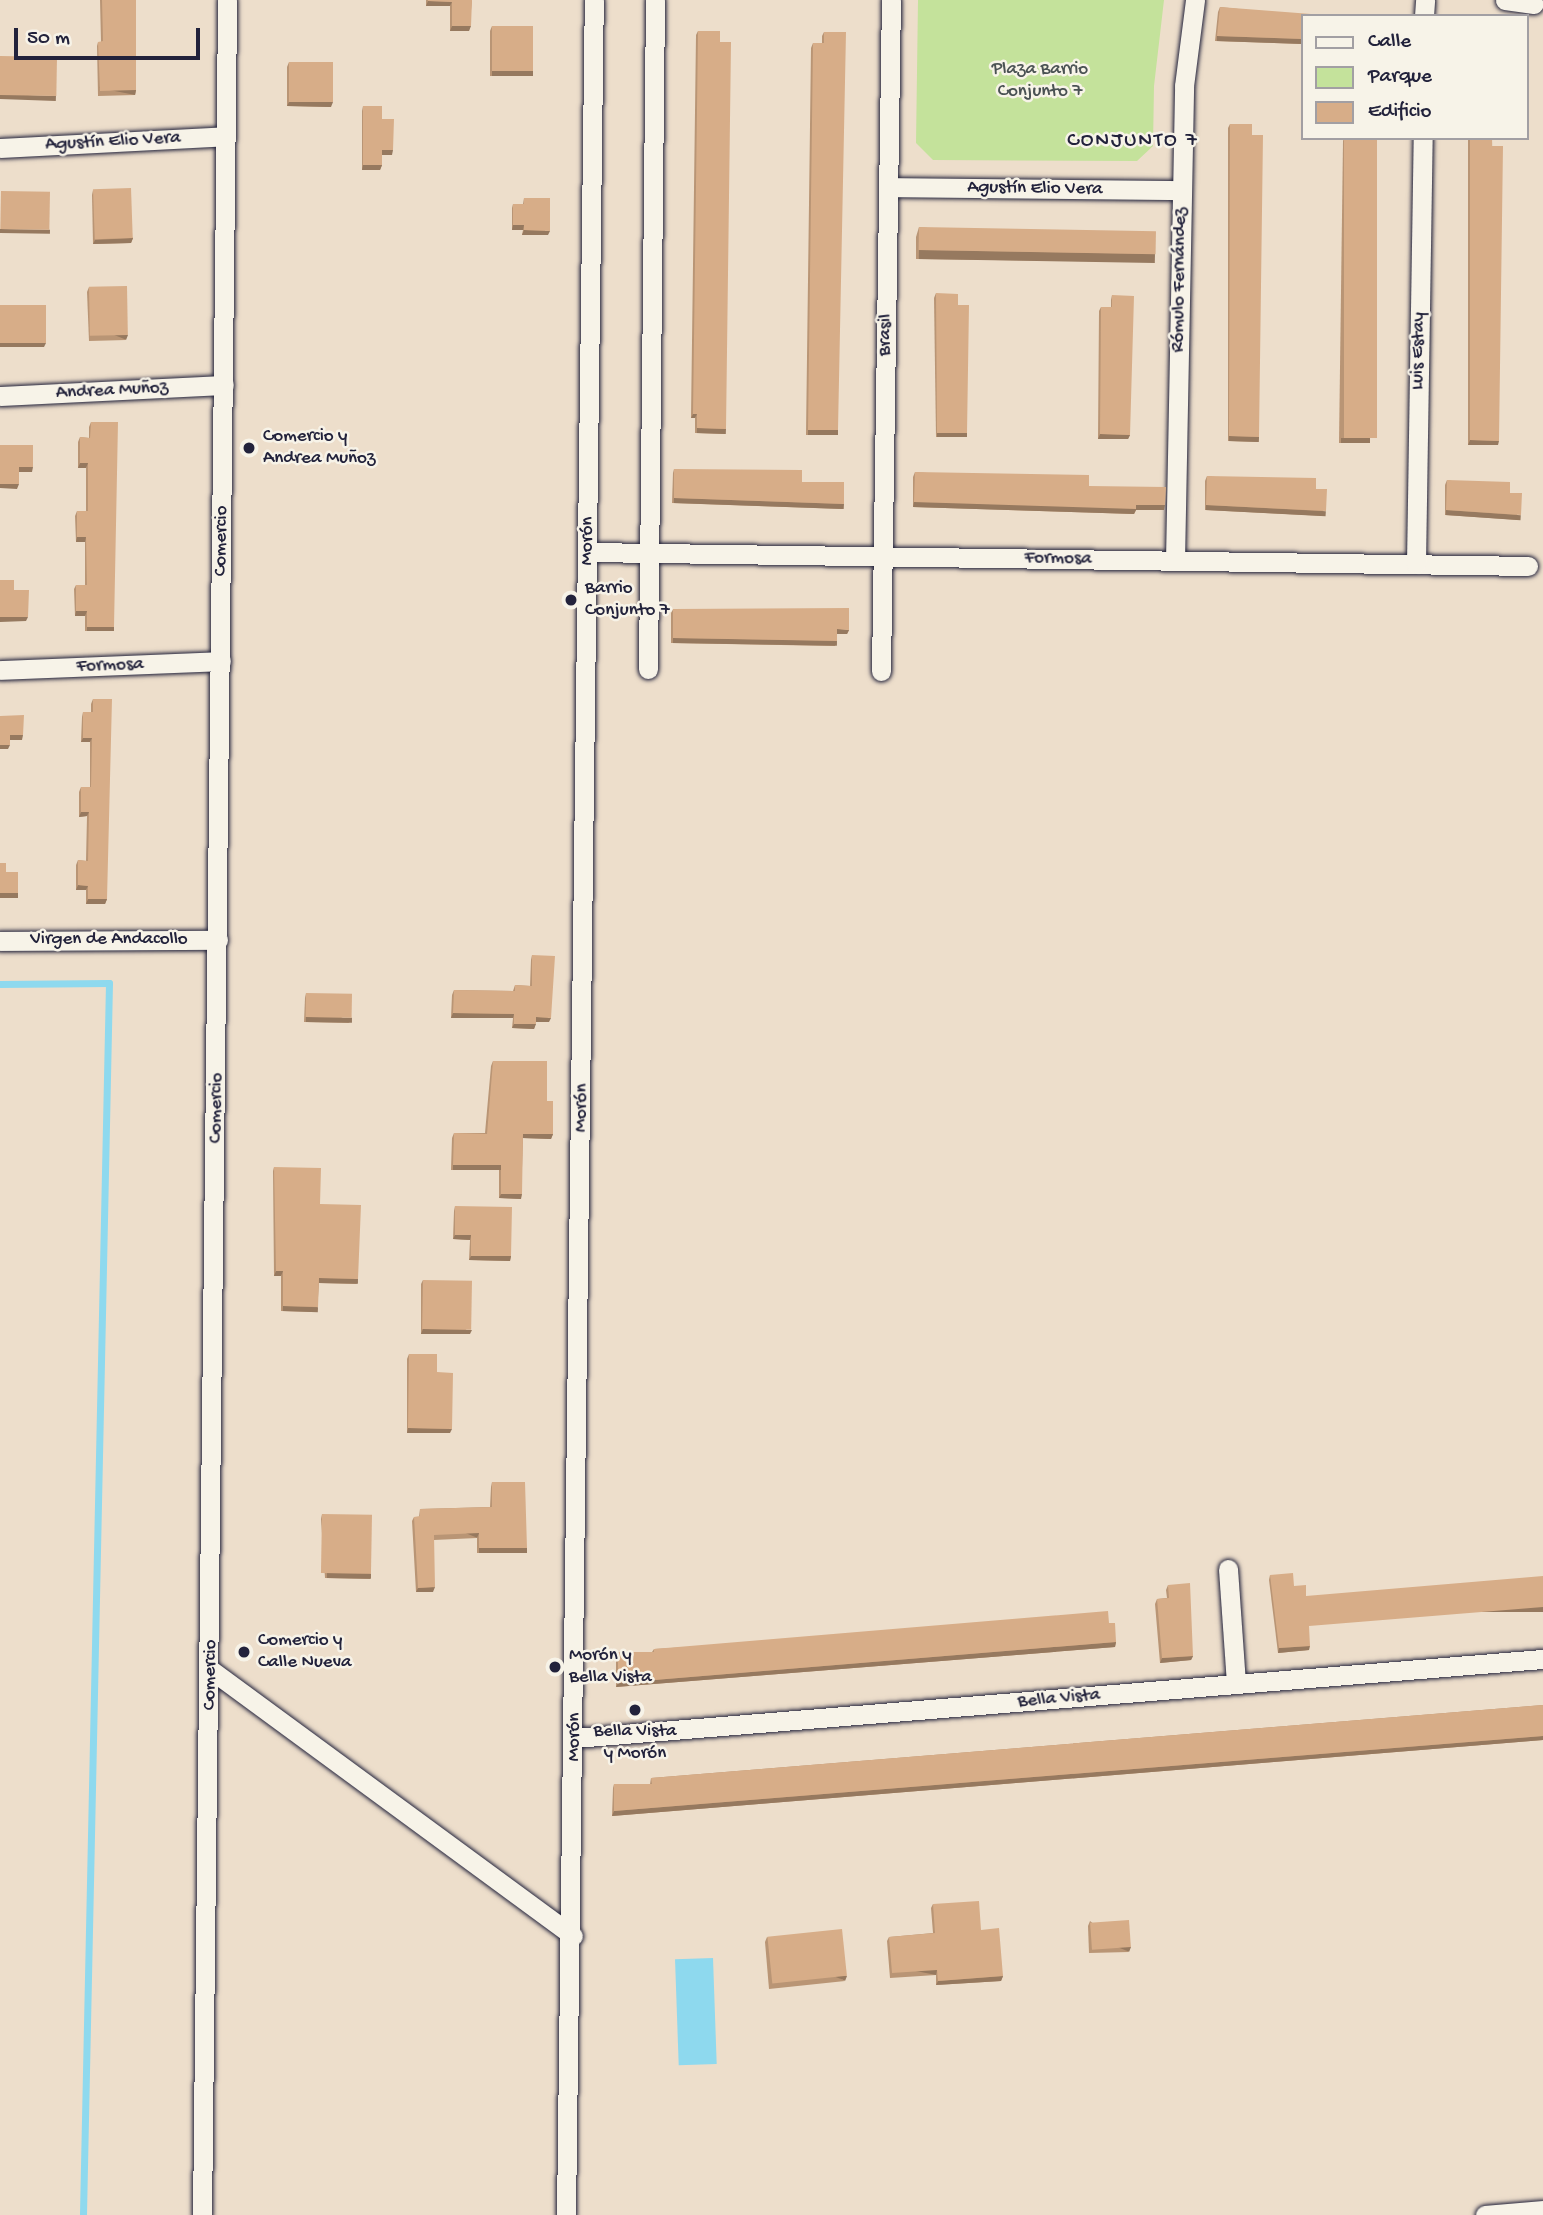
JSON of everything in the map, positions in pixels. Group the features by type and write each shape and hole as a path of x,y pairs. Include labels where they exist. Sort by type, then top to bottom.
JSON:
{"street":[{"name":"Comercio","path":"202,2215 211,1670 227,0"},
{"name":"Morón","path":"566,2215 573,1936 594,0"},
{"path":"648,669 655,0"},
{"name":"Brasil","path":"881,671 891,0"},
{"name":"Rómulo Fernández","path":"1175,561 1184,86 1195,0"},
{"path":"1505,0 1534,4"},
{"name":"Agustín Elio Vera","path":"0,148 226,136"},
{"name":"Luis Estay","path":"1416,564 1423,140"},
{"name":"Agustín Elio Vera","path":"888,187 1182,190"},
{"name":"Andrea Muñoz","path":"0,397 223,385"},
{"name":"Formosa","path":"588,552 1528,566"},
{"name":"Formosa","path":"0,670 221,661"},
{"name":"Virgen de Andacollo","path":"0,941 218,940"},
{"path":"1228,1569 1236,1684"},
{"name":"Bella Vista","path":"575,1738 1543,1659"},
{"path":"211,1670 573,1936"},
{"path":"1485,2215 1543,2210"}],"green space":[{"name":"Plaza Barrio Conjunto 7","path":"918,0 1164,0 1154,86 1153,146 1137,161 933,160 916,143"}],"water":[{"path":"713,1958 717,2064 679,2065 675,1959"}],"building":[{"path":"102,0 136,0 136,90 100,91 98,42 103,41"},
{"path":"428,0 472,0 471,26 452,26 452,2"},
{"path":"1220,7 1311,14 1302,14 1302,39 1217,36"},
{"path":"492,26 533,26 533,71 492,71"},
{"path":"698,31 720,31 720,42 731,42 726,429 697,428 697,414 693,414"},
{"path":"824,32 846,32 838,430 808,430 813,43 824,43"},
{"path":"0,56 57,57 56,96 0,95"},
{"path":"289,62 333,62 333,102 289,102"},
{"path":"363,106 382,106 382,119 394,119 393,150 382,150 382,165 363,165"},
{"path":"1230,124 1252,124 1252,135 1263,135 1259,437 1229,436"},
{"path":"1344,140 1377,140 1377,438 1344,438"},
{"path":"1470,140 1492,140 1492,146 1503,146 1499,441 1470,440"},
{"path":"131,188 133,238 95,239 93,189"},
{"path":"1,191 50,192 49,230 0,229"},
{"path":"524,198 550,198 550,231 524,230 524,225 513,225 513,204 524,204"},
{"path":"919,227 1156,231 1156,254 919,250"},
{"path":"127,286 128,335 90,336 89,287"},
{"path":"936,293 958,294 958,305 969,305 967,433 937,433"},
{"path":"1112,295 1134,296 1130,435 1100,434 1101,307 1112,307"},
{"path":"0,305 46,305 46,343 0,343"},
{"path":"91,422 118,422 114,627 87,627 87,611 76,611 76,585 87,585 86,537 77,537 77,511 88,511 88,463 80,463 80,437 90,438"},
{"path":"0,445 33,445 33,467 19,467 19,484 0,484"},
{"path":"674,469 802,470 802,482 844,482 844,504 674,498"},
{"path":"915,472 1089,475 1089,486 1166,487 1165,505 1136,505 1136,509 914,502"},
{"path":"1207,476 1316,478 1316,489 1327,489 1326,511 1206,505"},
{"path":"1447,480 1510,482 1510,493 1522,493 1521,515 1446,510"},
{"path":"0,580 14,580 14,590 29,590 28,617 0,617"},
{"path":"849,608 849,630 837,629 837,641 673,638 673,609"},
{"path":"93,699 112,699 107,899 88,899 88,886 78,885 78,860 88,861 89,812 81,812 81,787 91,787 92,738 83,738 83,712 93,712"},
{"path":"24,715 23,735 10,735 10,745 0,745 0,716"},
{"path":"0,863 6,863 6,872 18,872 18,893 0,893"},
{"path":"532,955 555,956 551,1018 536,1017 536,1024 514,1024 514,1014 453,1013 454,990 515,991 515,985 532,986"},
{"path":"306,993 352,994 352,1018 306,1017"},
{"path":"493,1061 547,1061 547,1101 553,1101 553,1134 523,1134 522,1194 501,1194 501,1165 453,1165 454,1133 487,1134"},
{"path":"274,1167 321,1168 320,1204 361,1205 358,1279 319,1278 318,1307 283,1306 283,1271 276,1271"},
{"path":"455,1206 512,1207 511,1256 471,1256 471,1235 455,1235"},
{"path":"423,1280 472,1281 471,1330 422,1329"},
{"path":"409,1354 437,1354 437,1372 453,1373 452,1429 408,1428"},
{"path":"492,1482 525,1482 527,1548 479,1548 479,1533 434,1535 435,1587 418,1588 414,1517 420,1516 420,1509 492,1507"},
{"path":"322,1514 372,1515 371,1574 321,1573"},
{"path":"1293,1573 1294,1586 1306,1585 1306,1596 1543,1576 1543,1607 1309,1626 1310,1646 1279,1648 1270,1575"},
{"path":"1190,1583 1193,1656 1162,1658 1157,1599 1169,1598 1168,1585"},
{"path":"1108,1611 1109,1623 1115,1623 1116,1642 618,1683 618,1652 654,1652 654,1649"},
{"path":"1543,1705 1543,1736 614,1811 614,1784 652,1784 651,1778"},
{"path":"979,1901 981,1930 999,1928 1003,1976 938,1981 937,1970 892,1973 889,1937 935,1933 933,1904"},
{"path":"1129,1920 1131,1947 1092,1950 1090,1923"},
{"path":"842,1929 847,1976 772,1984 767,1937"}],"waterway":[{"path":"0,984 109,983 83,2215"}],"place":[{"name":"Comercio y Andrea Muñoz","path":"249,448"},
{"name":"Barrio Conjunto 7","path":"571,600"},
{"name":"Comercio y Calle Nueva","path":"244,1652"},
{"name":"Morón y Bella Vista","path":"555,1667"},
{"name":"Bella Vista y Morón","path":"635,1710"}],"district":[{"name":"CONJUNTO 7","path":"1133,142"}]}
